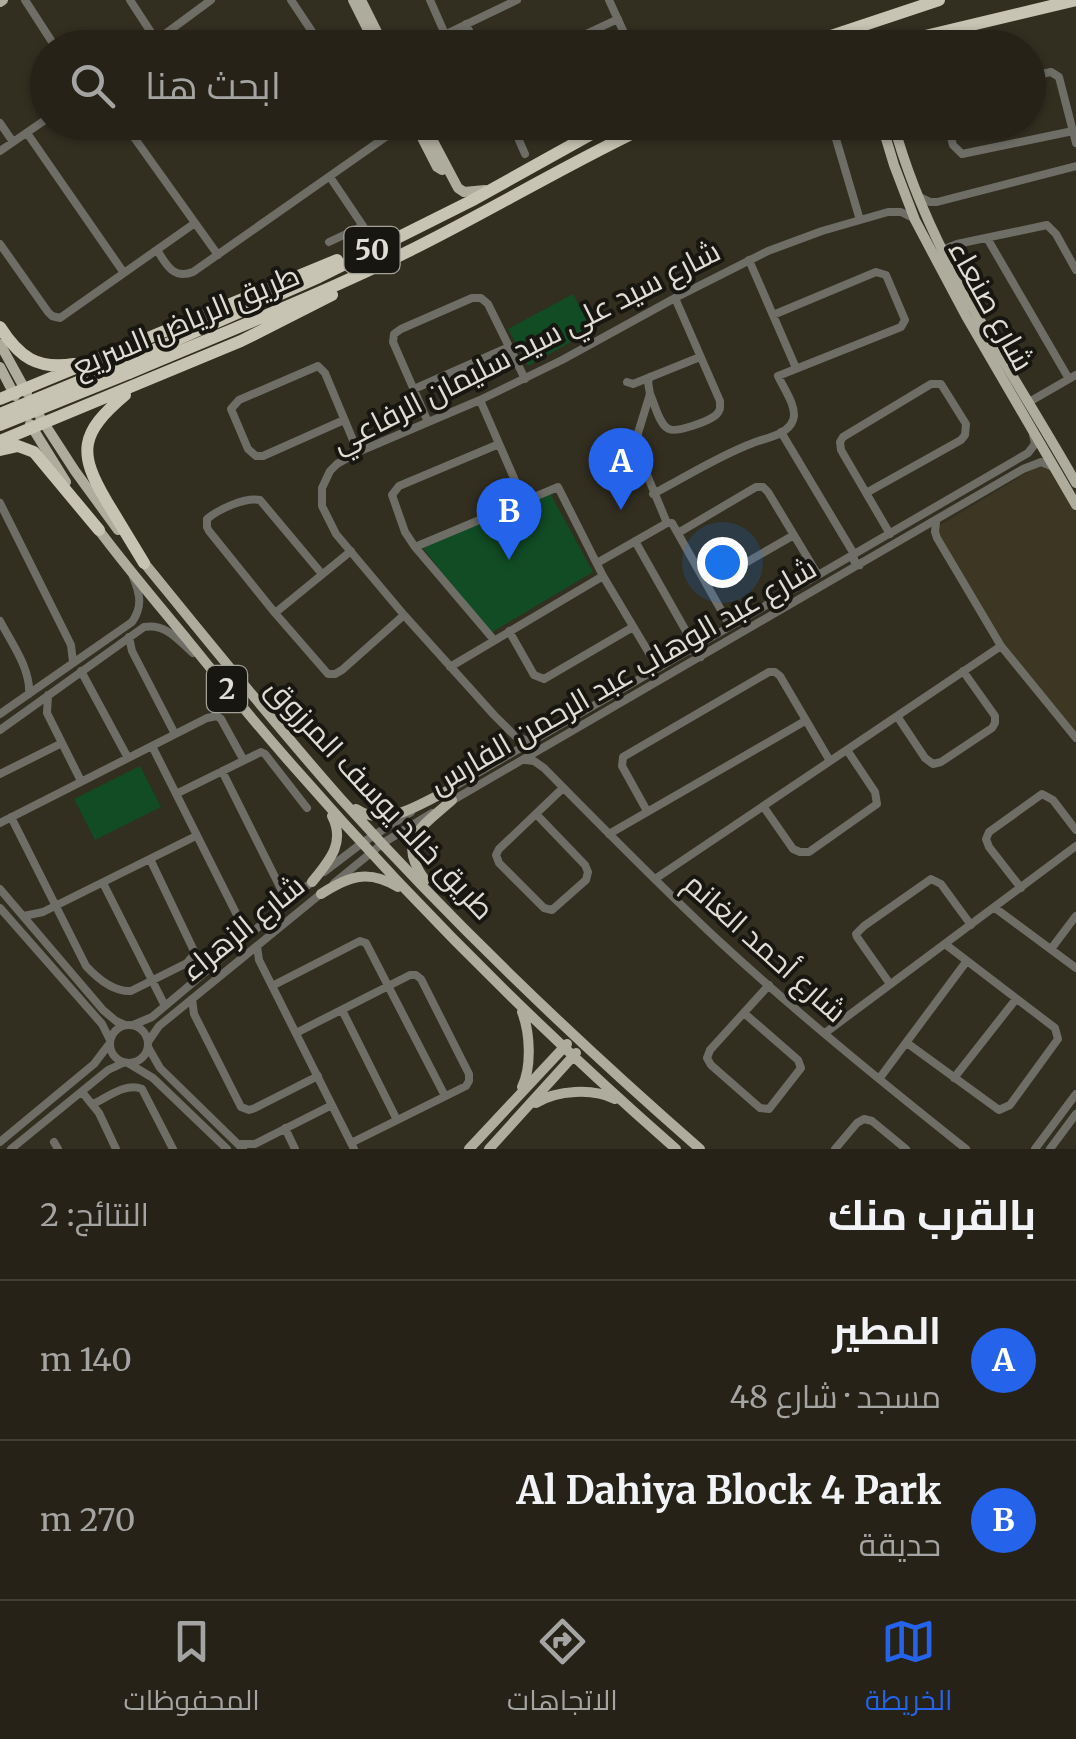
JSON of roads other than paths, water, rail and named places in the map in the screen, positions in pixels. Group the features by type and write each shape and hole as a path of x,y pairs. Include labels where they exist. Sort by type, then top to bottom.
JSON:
{"highway":[{"path":"850,30 938,0"},
{"path":"953,30 1076,0"},
{"name":"طريق الرياض السريع","path":"0,427 319,278 581,140"},
{"name":"طريق الرياض السريع","path":"0,414 301,301 412,249 618,140"},
{"path":"0,327 20,353 44,366 126,368"},
{"path":"0,400 57,377 126,368"},
{"path":"0,441 74,410 126,368"},
{"path":"126,368 89,439 87,465 144,563"},
{"path":"57,377 48,390 48,398 58,410 74,410"},
{"path":"0,450 18,446 34,452 99,530"}],"main road":[{"path":"354,0 368,30"},
{"path":"361,0 376,30"},
{"path":"957,30 962,28"},
{"path":"423,140 437,167 446,168"},
{"path":"432,140 458,188 464,192 484,191 513,177"},
{"name":"شارع صنعاء","path":"888,140 904,193 1076,506"},
{"name":"شارع صنعاء","path":"898,140 918,196 920,219 942,250 987,342"},
{"name":"طريق خالد يوسف المرزوق","path":"0,344 19,392"},
{"name":"شارع صنعاء","path":"995,356 1072,466 1076,483"},
{"name":"طريق خالد يوسف المرزوق","path":"0,367 19,392 77,499 99,530 326,806 505,992 676,1149"},
{"name":"طريق خالد يوسف المرزوق","path":"39,426 251,696 342,800 470,935 578,1040 700,1149"},
{"path":"342,800 365,815 381,818 450,796"},
{"path":"450,796 422,826 411,846 412,858 470,935"},
{"path":"312,882 338,840 336,822 326,806"},
{"path":"321,894 354,876 372,876 410,894"},
{"path":"505,992 522,1012 526,1024 528,1072 516,1098"},
{"path":"468,1149 563,1048 578,1040"},
{"path":"489,1149 572,1056 578,1040"},
{"path":"526,1108 551,1095 596,1092 628,1107"}],"street":[{"path":"25,0 44,30"},
{"path":"130,0 150,30"},
{"path":"170,30 211,0"},
{"path":"291,0 311,30"},
{"path":"430,0 443,30"},
{"path":"453,30 517,0"},
{"path":"609,0 623,30"},
{"path":"898,14 924,0"},
{"path":"594,30 618,19"},
{"path":"466,24 469,30"},
{"path":"1046,73 1059,76 1076,144"},
{"path":"0,123 13,142"},
{"path":"0,151 30,131"},
{"path":"1046,137 1073,131"},
{"path":"27,133 30,137"},
{"path":"32,140 124,273"},
{"path":"136,140 218,255"},
{"path":"157,250 170,269 183,276 193,272 382,140"},
{"path":"519,140 525,154"},
{"path":"836,140 860,220"},
{"path":"952,140 962,154 1030,140"},
{"path":"918,196 937,202 1076,166"},
{"path":"328,242 363,226 330,177"},
{"path":"888,212 904,193"},
{"path":"888,212 920,219 937,202"},
{"name":"شارع سيد علي سيد سليمان الرفاعي","path":"531,742 512,734 351,551 325,515 321,497 330,471 358,452 526,379 749,260 822,231 888,212"},
{"path":"0,244 56,318 64,317 194,223"},
{"path":"942,250 1047,225 1076,270"},
{"path":"988,238 1072,377 1029,402"},
{"path":"749,260 796,368"},
{"path":"653,494 781,432 793,421 795,412 778,376 901,327 905,316 886,275 876,272 774,315"},
{"path":"428,422 393,342 400,329 477,298 488,304 526,379"},
{"path":"650,377 650,394 662,422 671,430 680,430 719,411 721,404 674,298"},
{"path":"414,389 510,346"},
{"path":"628,382 700,357"},
{"path":"344,420 256,456 248,449 231,409 239,400 318,366 324,372 358,452"},
{"path":"866,493 964,438 966,424 941,384 930,384 841,439 840,450 890,534"},
{"path":"650,394 637,442 640,464 667,523"},
{"path":"480,400 524,501"},
{"path":"1018,459 1035,444 1030,426"},
{"path":"781,432 854,554 854,562 860,565"},
{"path":"494,640 414,547 392,492 499,444"},
{"path":"1018,459 1026,462 1023,469"},
{"name":"شارع عبد الوهاب عبد الرحمن الفارس","path":"367,848 477,780 484,770 1018,459"},
{"path":"1023,469 1040,462 1055,469"},
{"name":"شارع عبد الوهاب عبد الرحمن الفارس","path":"477,780 489,779 544,748 1023,469"},
{"path":"414,547 558,487 603,576 652,658 650,673"},
{"path":"678,533 761,487 768,492 818,575"},
{"path":"322,574 260,500 251,499 208,516 210,531 331,675 342,670 404,615"},
{"path":"0,503 71,644 73,662"},
{"path":"937,520 937,538 1001,646 1076,738"},
{"path":"596,563 672,523 730,626"},
{"path":"920,531 937,538"},
{"path":"708,585 794,535"},
{"path":"635,541 695,647 694,652 701,657"},
{"path":"275,613 351,551"},
{"path":"843,560 850,563 850,571"},
{"path":"0,714 132,622 141,602 129,568"},
{"path":"450,667 603,576"},
{"path":"0,621 26,674 30,694"},
{"path":"0,730 144,627 159,626 169,631 215,675"},
{"path":"509,631 534,675 544,679 634,627"},
{"path":"125,640 175,734"},
{"path":"71,644 77,649 102,648 102,656"},
{"path":"655,879 1001,646"},
{"path":"681,655 690,658 688,665"},
{"path":"652,658 665,664"},
{"path":"62,670 62,677 69,680"},
{"path":"81,671 128,758"},
{"path":"898,716 933,764 992,728 994,716 964,671"},
{"path":"647,811 622,766 623,757 769,672 780,676 830,761"},
{"path":"26,674 37,681 56,681 58,688"},
{"path":"47,713 48,695"},
{"path":"32,706 47,713 81,782"},
{"path":"0,823 207,718 217,716 226,724 244,760"},
{"path":"609,834 805,721"},
{"path":"510,755 512,734"},
{"path":"0,774 62,743"},
{"path":"152,746 241,923 241,942"},
{"path":"544,748 544,768"},
{"path":"764,806 793,849 808,852 877,804 875,792 846,750"},
{"path":"176,794 258,752 265,754 307,808"},
{"name":"شارع أحمد الغانم","path":"522,760 534,761 544,768 769,986 966,1149"},
{"path":"484,770 489,779"},
{"path":"222,771 281,889"},
{"path":"537,814 588,872 586,880 552,910 544,908 498,863 496,855 499,849 563,788"},
{"path":"1021,888 989,847 989,832 1042,794 1053,800 1076,830"},
{"path":"11,817 86,966 122,991 131,991 187,963 195,953 150,859"},
{"path":"34,929 44,912 196,836"},
{"path":"825,1033 1076,846"},
{"name":"شارع الزهراء","path":"129,1026 152,1018 312,882 367,848"},
{"name":"شارع الزهراء","path":"148,1045 159,1026 321,894 367,848"},
{"path":"890,984 856,934 924,882 934,879 941,884 972,924"},
{"path":"103,883 165,1006"},
{"path":"0,889 60,959 100,1014 114,1056 154,1078 228,1149"},
{"path":"0,908 100,1014 141,1029 160,1068 240,1146 259,1145 332,1105"},
{"path":"995,908 1076,968"},
{"path":"24,916 44,912"},
{"path":"1051,949 1076,916"},
{"path":"241,923 259,927"},
{"path":"272,986 360,941 369,946 445,1096"},
{"path":"907,1042 994,1109 1002,1110 1010,1106 1057,1042 1055,1028 944,944"},
{"path":"258,945 259,960 296,1034 353,1146 469,1081 470,1074 422,979 416,975 296,1034"},
{"path":"244,956 259,960"},
{"path":"52,967 60,959"},
{"path":"879,1079 966,962"},
{"path":"212,967 213,974 220,976"},
{"path":"64,980 70,972"},
{"path":"199,978 206,979 208,986"},
{"path":"744,1013 798,1060 801,1068 768,1109 760,1108 707,1058 710,1050 744,1013 769,986"},
{"path":"192,999 194,1014 241,1107 256,1108 318,1076"},
{"path":"954,1078 1016,999"},
{"path":"179,1010 194,1014"},
{"path":"342,1010 397,1120"},
{"path":"0,1142 94,1064 114,1032 129,1026"},
{"path":"11,1149 108,1070 139,1060 148,1045"},
{"path":"154,1078 152,1070 160,1068"},
{"path":"93,1104 128,1087 142,1089 173,1149"},
{"path":"82,1092 93,1104 116,1149"},
{"path":"1035,1149 1076,1094"},
{"path":"186,1109 193,1108 194,1101"},
{"path":"45,1105 44,1114 53,1115"},
{"path":"198,1122 198,1114 205,1112"},
{"path":"1050,1149 1076,1114"},
{"path":"28,1118 36,1120 37,1128"},
{"path":"835,1149 864,1119 906,1149"},
{"path":"284,1128 295,1149"}],"place":[{"name":"المطير","path":"621,510"},
{"name":"Al Dahiya Block 4 Park","path":"509,560"}]}
